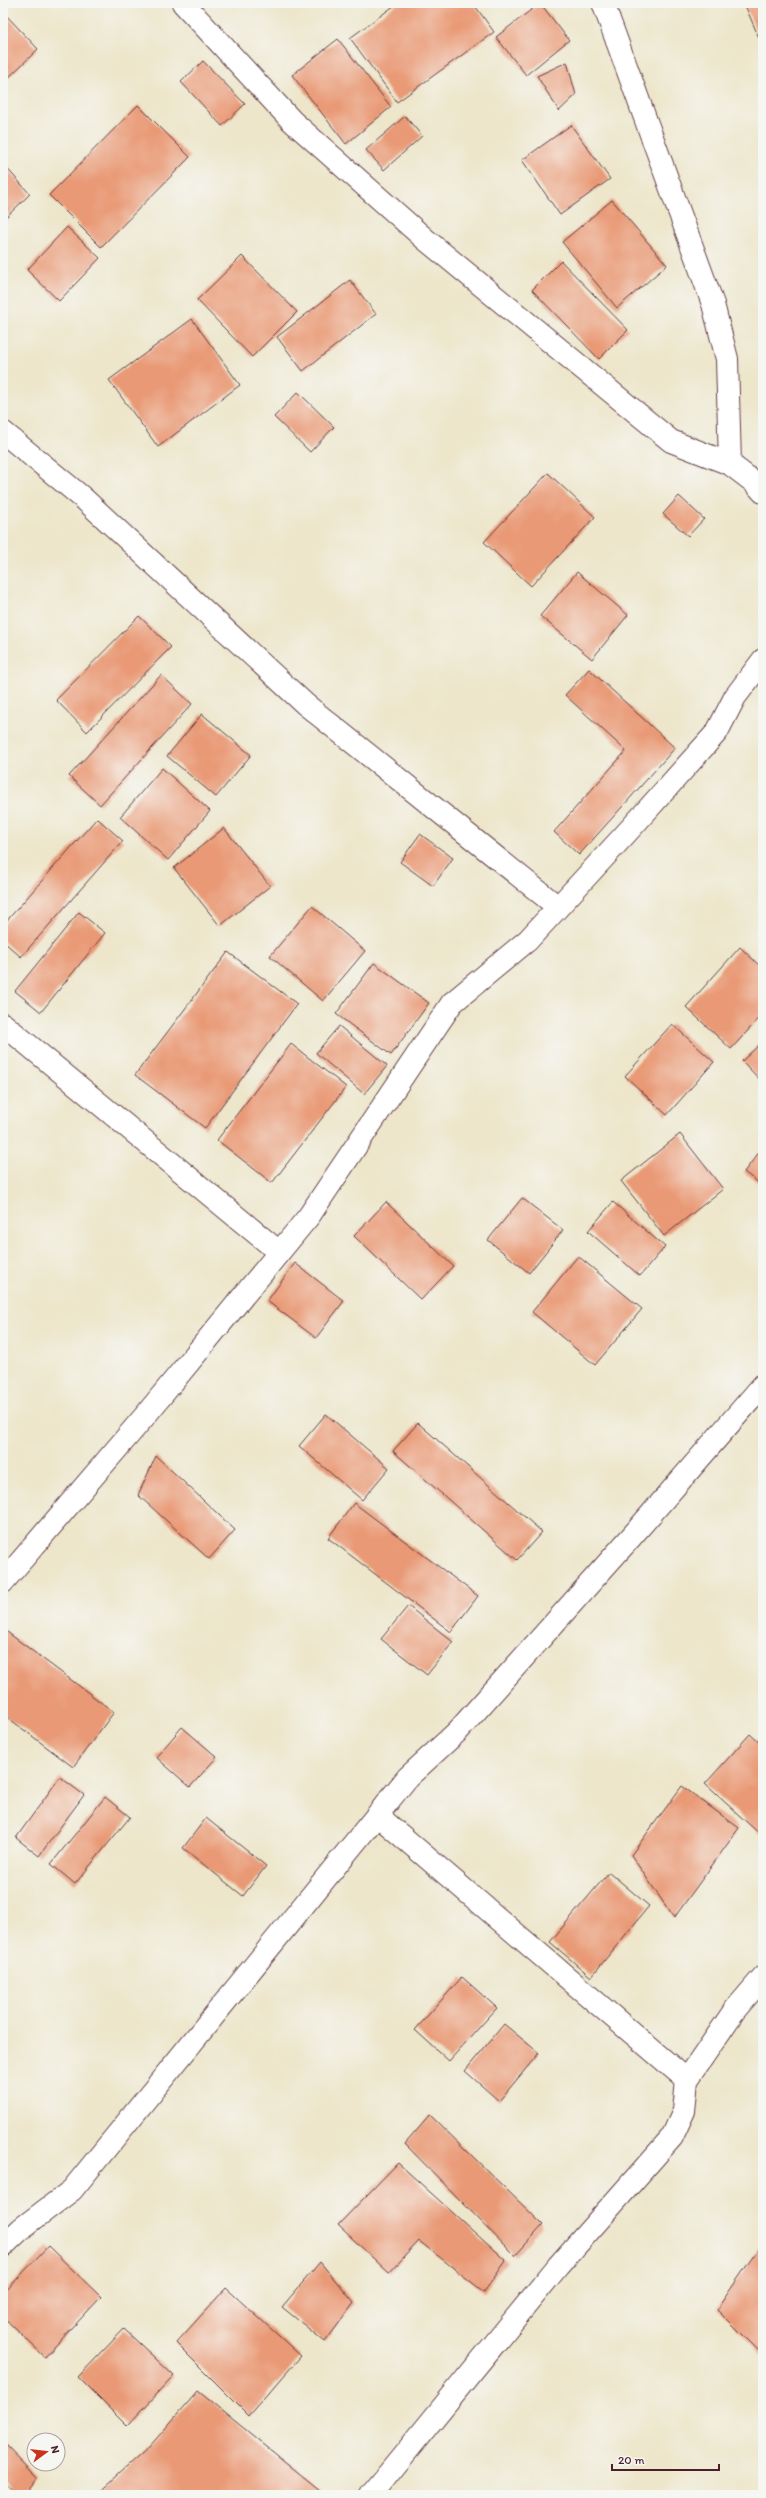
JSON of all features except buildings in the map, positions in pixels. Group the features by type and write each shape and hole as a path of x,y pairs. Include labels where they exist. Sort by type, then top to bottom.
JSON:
{"street":[{"path":"183,3 292,121 425,240 671,441 730,464 755,483 763,492"},
{"path":"603,3 713,304 727,359 730,464"},
{"path":"3,432 83,498 304,704 558,907"},
{"path":"3,1582 144,1417 309,1216 452,1003 528,940 717,732 735,697 763,660"},
{"path":"3,1024 279,1252"},
{"path":"3,2246 22,2228 72,2190 316,1886 377,1815 408,1776 458,1731 632,1536 763,1385"},
{"path":"377,1815 687,2080"},
{"path":"372,2495 558,2266 672,2137 684,2112 687,2080 734,2011 763,1978"}]}
